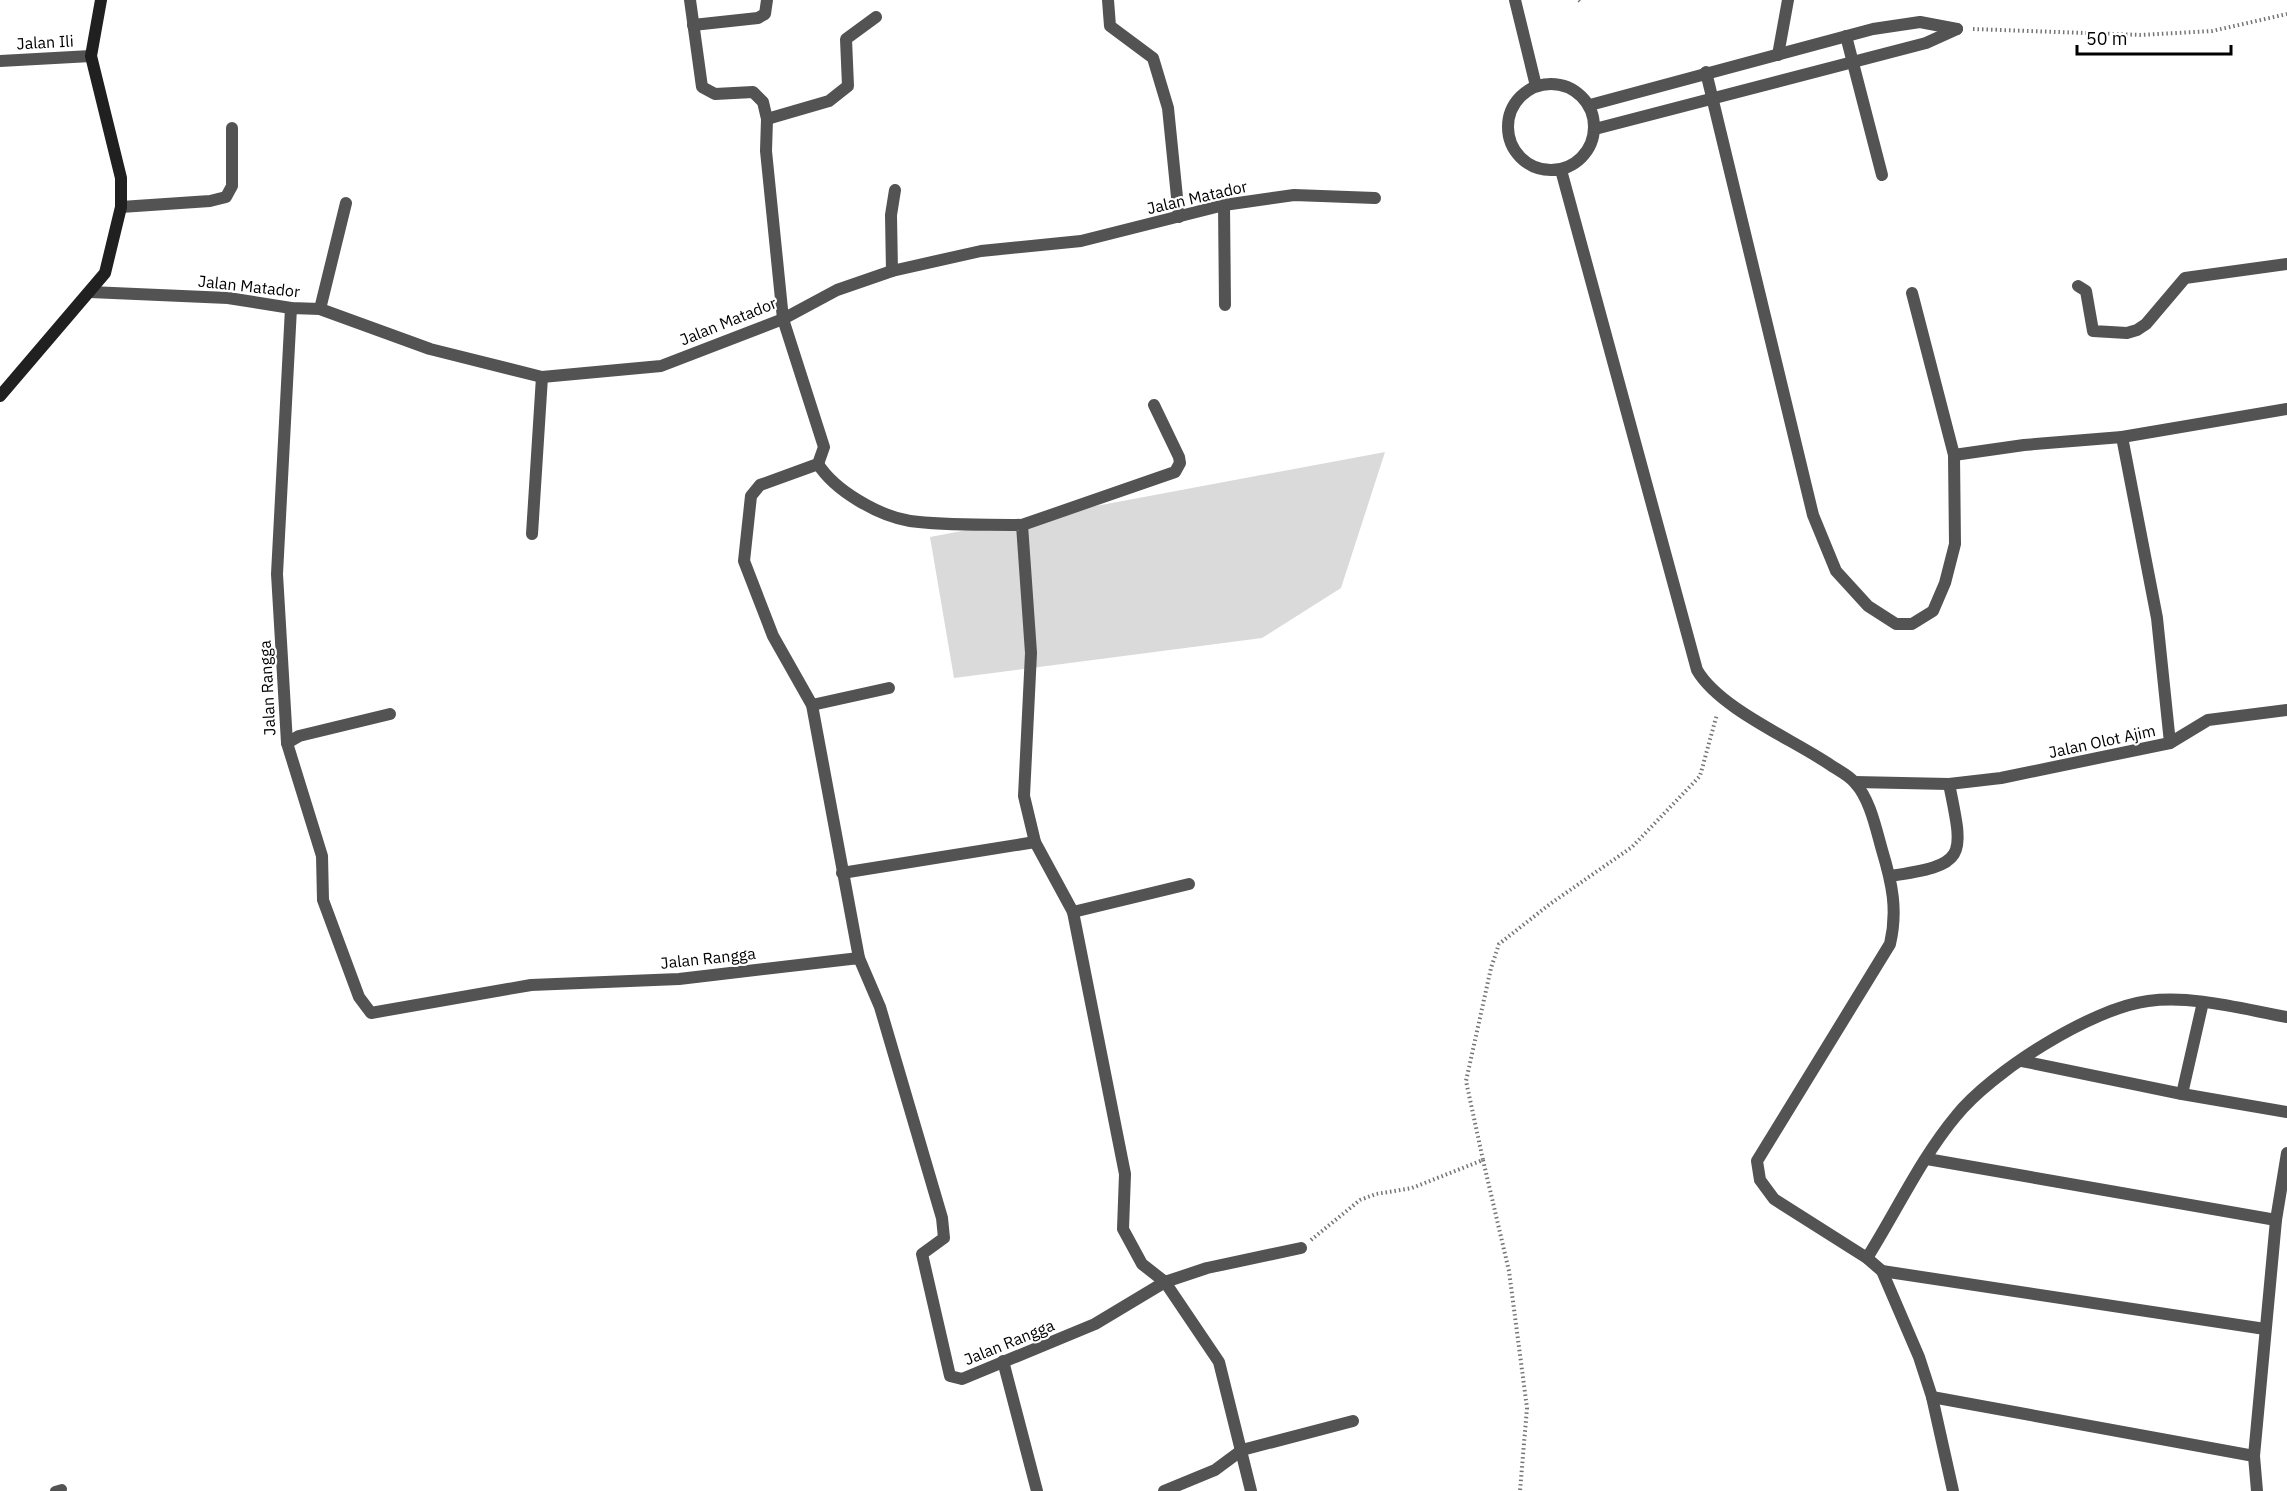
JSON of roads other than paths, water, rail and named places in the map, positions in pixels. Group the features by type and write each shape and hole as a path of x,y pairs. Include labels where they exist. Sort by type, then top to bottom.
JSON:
{"main road":[{"path":"0,396 105,273 121,207 121,178 91,56 101,0"}],"street":[{"path":"690,0 702,87 715,94 753,92 763,102 767,119 766,151 783,318 824,447 818,464 825,476 852,498 909,521 1022,525 1175,472 1180,463 1179,457 1154,405"},
{"path":"693,25 758,18 765,14 767,0"},
{"path":"1108,0 1110,26 1153,58 1168,108 1179,217"},
{"path":"1515,0 1536,86"},
{"path":"1778,55 1788,0"},
{"path":"767,119 829,101 848,86 846,39 876,17"},
{"path":"1590,105 1846,36 1920,22 1957,29 1926,43 1595,129"},
{"path":"1846,36 1882,175"},
{"name":"Jalan Ili","path":"0,61 91,56"},
{"path":"1706,72 1813,515 1836,571 1868,606 1896,624 1912,624 1933,611 1945,583 1955,544 1954,455 1912,293"},
{"path":"1556,84 1575,90 1590,105 1595,129 1591,147 1578,162 1561,170 1545,170 1529,165 1517,154 1509,140 1508,124 1512,108 1522,95 1536,86 1556,84"},
{"path":"121,207 210,201 226,197 232,186 232,128"},
{"path":"1561,170 1590,271 1689,649 1705,684 1720,699 1799,744 1855,782 1866,800 1890,876 1895,903 1895,923 1890,944 1757,1161 1760,1180 1774,1199 1868,1258 1882,1271 1919,1357 1932,1397 1953,1491"},
{"path":"892,271 891,215 895,190"},
{"name":"Jalan Matador","path":"90,292 228,298 291,308 320,309 430,349 542,377 661,366 783,318 837,290 892,271 981,251 1081,241 1224,205 1294,195 1375,198"},
{"path":"320,309 346,203"},
{"path":"1224,205 1225,305"},
{"path":"2078,286 2086,291 2093,331 2127,333 2146,324 2185,278 2287,264"},
{"name":"Jalan Rangga","path":"291,308 278,574 287,743 322,856 323,900 359,997 371,1013 531,985 679,979 860,958 880,1007 942,1218 944,1238 922,1254 950,1376 962,1379 1095,1324 1166,1282 1207,1268 1301,1248"},
{"path":"532,534 542,377"},
{"path":"1954,455 2024,445 2122,437 2287,409"},
{"name":"Jalan Olot Ajim","path":"1855,782 1949,784 2001,778 2170,743 2157,618 2122,437"},
{"path":"818,464 760,485 751,496 744,561 773,636 812,705 827,774 842,873 860,958"},
{"path":"1022,525 1031,653 1024,796 1035,842 1073,912 1125,1174 1123,1229 1142,1264 1166,1282 1219,1362 1251,1491"},
{"path":"812,705 889,688"},
{"path":"2170,743 2208,720 2287,710"},
{"path":"287,743 299,736 390,714"},
{"path":"1890,876 1940,867 1951,860 1958,846 1958,830 1949,784"},
{"path":"842,873 1035,842"},
{"path":"1073,912 1189,884"},
{"path":"1868,1258 1956,1115 1987,1085 2064,1032 2097,1014 2148,1001 2203,1002 2287,1017"},
{"path":"2182,1094 2203,1002"},
{"path":"2022,1061 2182,1094 2287,1112"},
{"path":"2257,1491 2254,1456 2265,1329 2271,1297 2276,1220 2287,1152"},
{"path":"1927,1159 2276,1220"},
{"path":"1882,1271 2265,1329"},
{"path":"1003,1361 1036,1491"},
{"path":"1932,1397 2254,1456"},
{"path":"1164,1491 1215,1470 1242,1450 1353,1421"}]}
